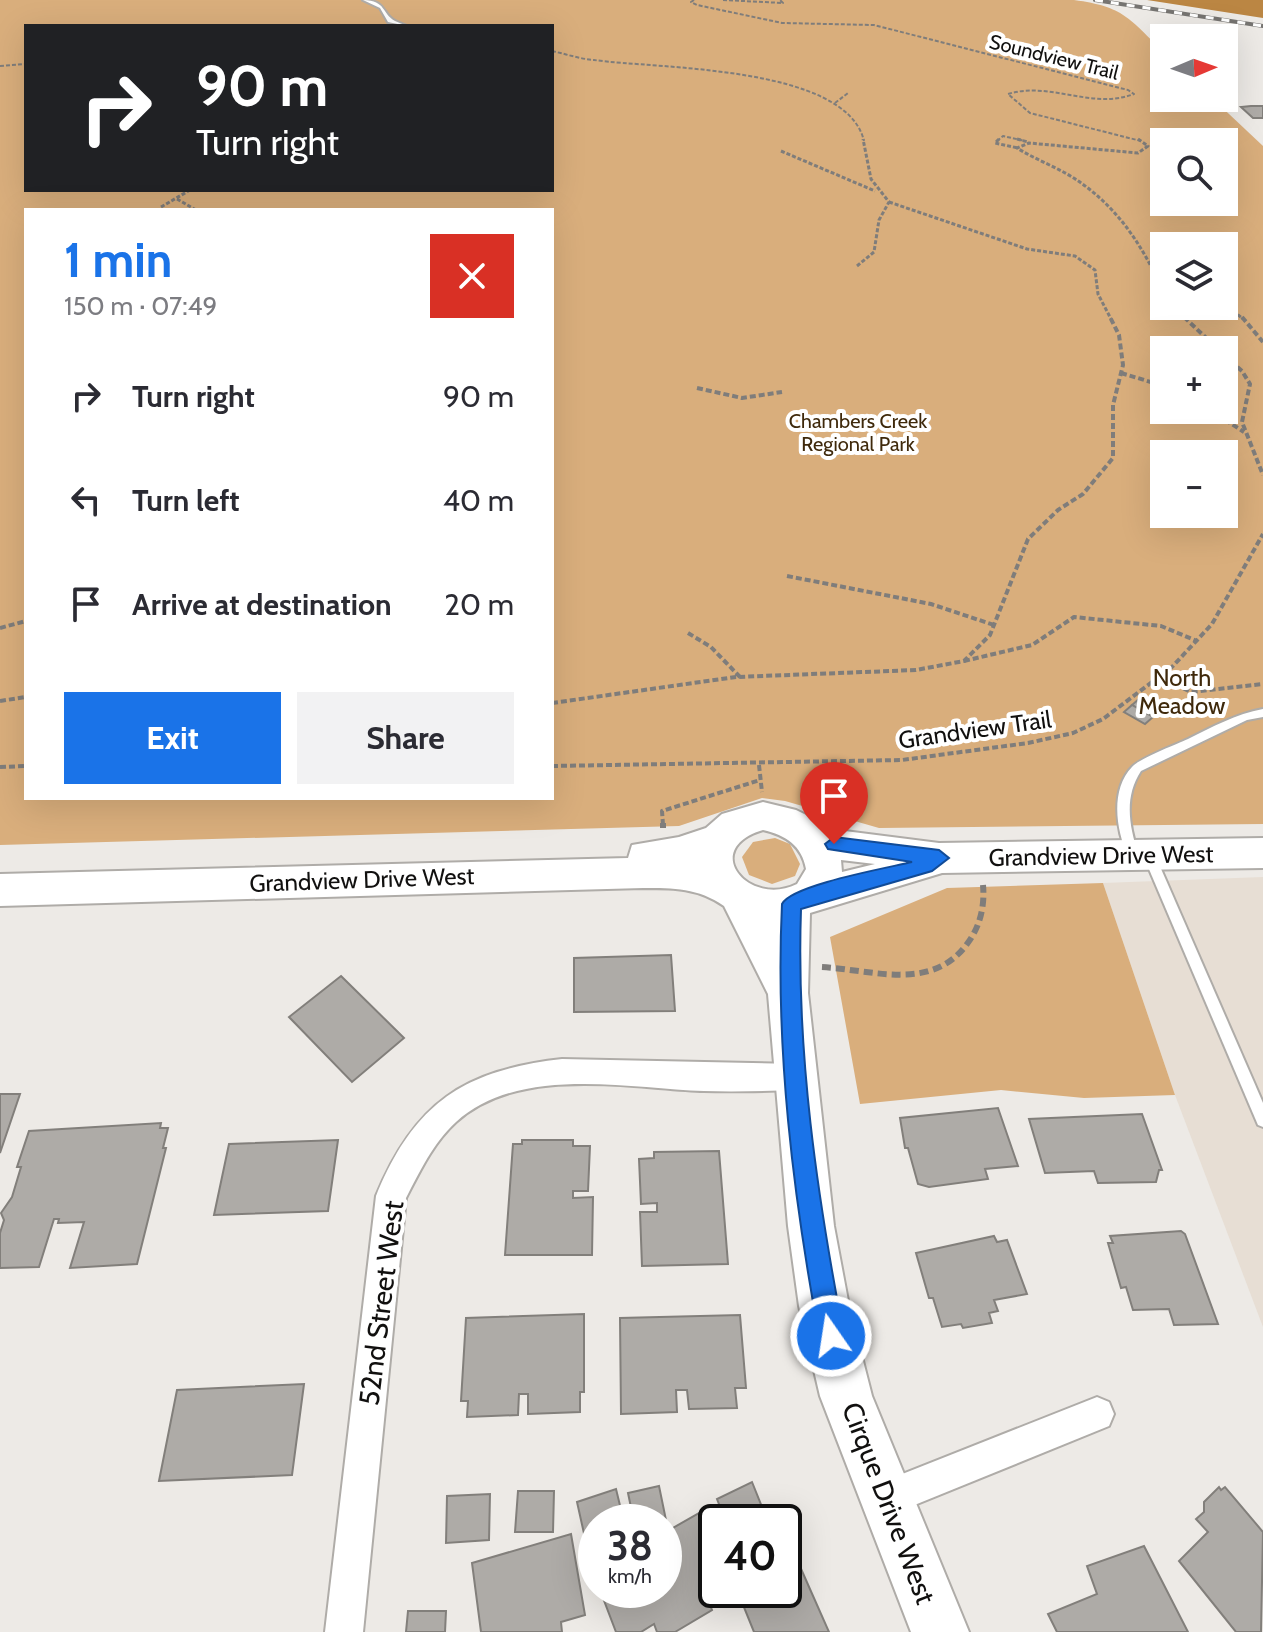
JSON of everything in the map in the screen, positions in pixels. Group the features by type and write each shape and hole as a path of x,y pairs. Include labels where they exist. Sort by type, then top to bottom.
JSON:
{"street":[{"path":"763,816 798,825 811,835 824,857 823,877 800,900 764,907 731,892 715,873 712,854 717,839 725,830 748,818 763,816"},
{"name":"Grandview Drive West","path":"811,835 834,844 939,858 1263,853"},
{"name":"Grandview Drive West","path":"0,873 650,855 692,849 717,839"},
{"name":"Grandview Drive West","path":"800,900 926,866 939,858"},
{"name":"Grandview Drive West","path":"0,890 654,873 694,875 731,892"},
{"name":"Cirque Drive West","path":"731,892 802,980"},
{"name":"Cirque Drive West","path":"800,900 802,980 796,1077 811,1226 824,1306 846,1396 940,1632"},
{"name":"52nd Street West","path":"344,1632 391,1196 405,1160 426,1128 454,1104 475,1092 520,1076 626,1073 706,1078 796,1077"},
{"path":"885,1499 1097,1414"}],"lane":[{"path":"365,0 382,7 390,21 399,24"},
{"path":"1262,1115 1141,856 1124,829 1123,795 1126,782 1137,768 1245,716 1263,713"}],"path":[{"name":"Soundview Trail","path":"694,0 691,2 697,5 752,19 874,25 913,33 1134,94 1119,99 1027,91 1008,94 1030,113 1138,139 1148,146 1138,153 1029,143"},
{"path":"723,0 767,5 783,3 780,0"},
{"path":"554,51 596,61 733,71 766,78 835,103 854,118 864,135 864,151 875,191"},
{"path":"0,66 24,64"},
{"path":"835,103 848,93"},
{"path":"1029,143 1003,136 995,143 1018,148 1108,200 1135,235 1150,265"},
{"path":"1018,148 1029,143"},
{"path":"781,151 875,191 889,202 1027,249 1075,256 1095,270 1098,294 1119,335 1123,365 1113,405 1113,458 1083,494 1058,510 1028,539 990,635 964,661"},
{"path":"161,207 187,192"},
{"path":"177,199 193,208"},
{"path":"857,266 870,260 878,249 877,225 881,209 889,202"},
{"path":"1238,312 1246,317 1250,329 1263,342"},
{"path":"1188,320 1204,336"},
{"path":"1238,367 1247,374 1252,391 1242,422 1263,475"},
{"path":"1121,373 1150,382"},
{"path":"697,388 742,398 782,392"},
{"path":"1231,424 1245,433"},
{"name":"Grandview Trail","path":"554,766 759,765 902,760 1028,743 1073,733 1103,719 1159,677 1197,641 1212,624 1263,534"},
{"path":"787,576 931,604 994,625"},
{"path":"554,703 740,677 916,670 1032,645 1074,617 1161,626 1197,641"},
{"path":"0,628 24,622"},
{"path":"688,633 711,647 740,677"},
{"path":"1159,677 1191,692 1263,684"},
{"path":"0,701 24,697"},
{"path":"663,833 662,811 760,783 759,765"},
{"path":"0,767 24,766"},
{"path":"802,980 848,967 882,976 928,974 952,963 967,947 981,917 985,904 981,880"}],"shaded area":[{"path":"1147,0 1263,0 1263,18"},
{"path":"1263,877 1263,1327 1175,1095 1103,883"}],"green space":[{"name":"Chambers Creek Regional Park","path":"0,0 1074,0 1105,6 1125,16 1150,38 1150,112 1227,112 1263,146 1263,824 879,828 785,801 762,798 679,826 0,845"},
{"path":"775,838 790,844 800,864 795,876 772,884 749,875 742,857 753,842"},
{"path":"1103,883 1175,1095 1084,1098 1001,1090 860,1104 830,937 947,888"}],"building":[{"path":"1263,106 1263,118 1253,118 1241,107"},
{"path":"1140,698 1160,710 1153,717 1132,705"},
{"path":"1132,705 1153,717 1145,724 1124,712"},
{"path":"671,955 675,1011 574,1012 574,958"},
{"path":"341,976 404,1038 352,1082 289,1017"},
{"path":"0,1094 20,1094 0,1153"},
{"path":"998,1108 1018,1166 985,1169 988,1179 929,1187 918,1184 908,1148 905,1148 900,1118"},
{"path":"1142,1114 1162,1170 1159,1170 1156,1182 1098,1183 1094,1171 1045,1173 1029,1119"},
{"path":"161,1123 160,1128 168,1128 163,1148 166,1148 137,1264 70,1268 84,1222 58,1223 59,1219 54,1219 39,1267 0,1268 0,1233 4,1220 1,1213 12,1197 21,1167 17,1167 29,1131"},
{"path":"338,1140 328,1211 214,1215 229,1144"},
{"path":"522,1140 573,1140 573,1146 590,1146 588,1191 573,1191 573,1198 593,1197 592,1255 505,1255 513,1144 522,1144"},
{"path":"719,1151 728,1264 642,1266 640,1212 657,1212 657,1203 641,1204 639,1159 654,1158 654,1152"},
{"path":"1181,1231 1185,1234 1218,1324 1174,1325 1169,1309 1133,1310 1126,1287 1121,1288 1108,1243 1113,1243 1110,1236"},
{"path":"994,1236 997,1242 1007,1240 1027,1294 994,1300 998,1311 989,1313 992,1323 963,1328 961,1324 942,1327 933,1298 929,1298 916,1253"},
{"path":"584,1314 584,1392 580,1392 580,1412 528,1414 528,1394 519,1394 518,1415 467,1417 468,1401 461,1401 466,1318"},
{"path":"740,1315 746,1388 735,1388 737,1408 689,1409 687,1390 676,1390 677,1412 621,1414 620,1318"},
{"path":"304,1384 292,1475 159,1481 177,1390"},
{"path":"752,1482 761,1504 719,1504 717,1499"},
{"path":"659,1486 663,1504 630,1504 628,1493"},
{"path":"1219,1487 1221,1490 1225,1487 1263,1532 1261,1632 1236,1632 1179,1561 1208,1532 1196,1519 1204,1512 1204,1502"},
{"path":"616,1489 620,1504 578,1504 578,1506 577,1502"},
{"path":"518,1491 554,1491 553,1532 515,1532"},
{"path":"490,1494 489,1540 446,1543 447,1496"},
{"path":"698,1514 698,1608 712,1610 675,1632 657,1632 654,1624 641,1632 616,1632 607,1608 682,1608 682,1523"},
{"path":"571,1534 578,1574 578,1608 584,1608 585,1615 561,1622 562,1632 481,1632 472,1563"},
{"path":"1144,1546 1188,1632 1057,1632 1048,1614 1097,1594 1087,1566"},
{"path":"802,1571 829,1632 754,1632 744,1608 802,1608"},
{"path":"408,1611 446,1611 445,1632 406,1632"}],"railway":[{"path":"1095,0 1263,26"}],"route":[{"path":"831,1336 811,1226 788,993 792,950 791,904 808,896 926,866 939,858 928,854 834,844"}],"park label":[{"name":"North Meadow","path":"1182,692"}]}
